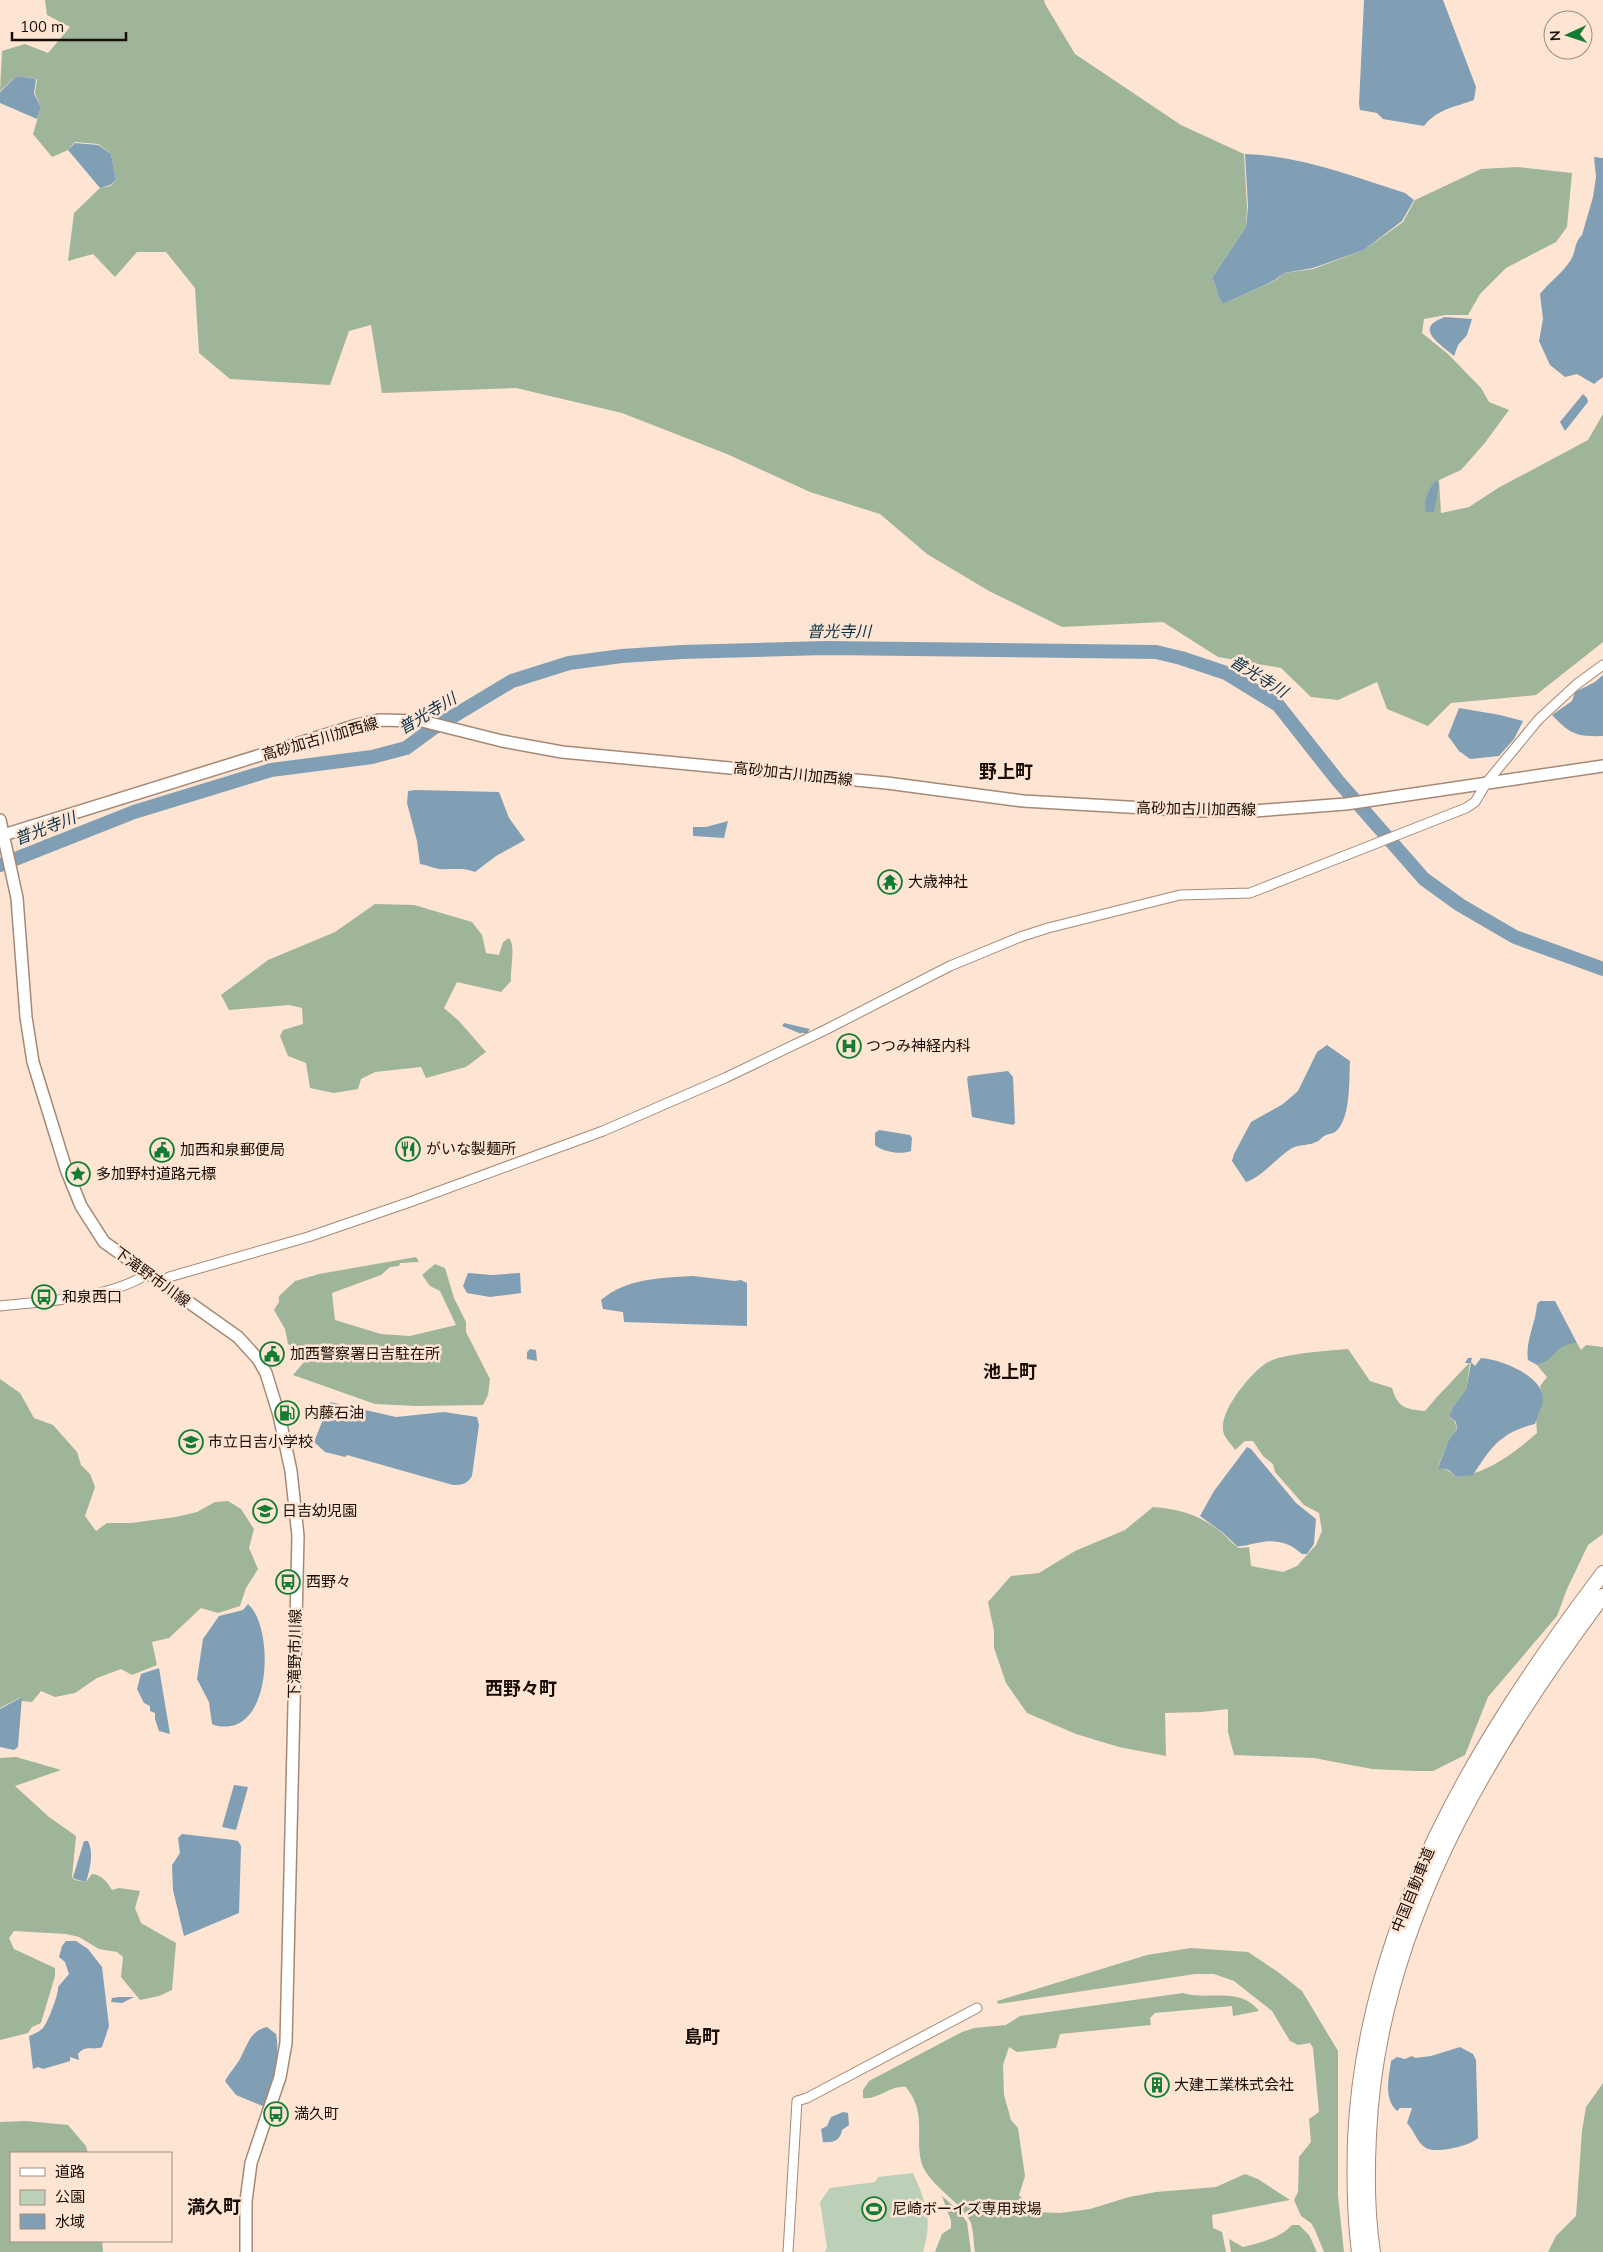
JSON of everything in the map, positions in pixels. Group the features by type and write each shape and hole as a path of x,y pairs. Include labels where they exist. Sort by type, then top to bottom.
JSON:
{"highway":[{"name":"中国自動車道","path":"1359,2252 1355,2201 1355,2158 1360,2074 1377,1992 1403,1910 1435,1836 1469,1773 1536,1666 1603,1574"},
{"name":"中国自動車道","path":"1373,2252 1368,2159 1372,2091 1389,1998 1410,1930 1432,1876 1480,1780 1545,1676 1603,1596"}],"main road":[{"name":"高砂加古川加西線","path":"1,836 357,725 390,720 428,723 562,752 887,783 1023,801 1207,811 1254,811 1350,803 1603,766"},
{"name":"下滝野市川線","path":"0,820 1,836 17,898 29,1039 34,1062 66,1169 89,1222 104,1242 238,1337 258,1359 266,1373 279,1415 291,1471 298,1536 286,2043 280,2078 251,2163 246,2201 246,2252"}],"street":[{"path":"162,1284 169,1277 252,1254 410,1202 603,1131 725,1078 825,1030 950,966 1020,937 1048,928 1180,895 1250,893 1466,808 1475,802 1487,782 1539,719 1577,684 1603,665"},
{"path":"0,1306 113,1290 134,1283 147,1274"},
{"path":"788,2252 797,2101 807,2098 977,2008"}],"green space":[{"path":"45,0 1044,0 1075,54 1181,125 1244,154 1247,207 1246,227 1212,278 1223,304 1276,280 1284,273 1313,269 1364,250 1403,222 1415,200 1481,169 1518,167 1572,173 1567,227 1556,242 1506,268 1480,294 1468,315 1446,315 1424,319 1422,333 1448,354 1481,388 1489,402 1509,410 1484,444 1461,470 1439,480 1441,513 1469,507 1498,488 1588,440 1603,414 1603,642 1536,695 1451,703 1428,726 1387,709 1377,682 1338,700 1311,697 1281,668 1218,657 1163,622 1062,627 989,591 927,554 880,514 810,492 727,454 622,413 516,388 382,393 371,325 349,331 330,385 230,379 199,353 195,288 166,252 137,252 115,277 93,254 68,261 74,213 100,188 110,186 116,180 111,154 98,144 75,142 68,150 52,157 33,134 41,107 35,94 37,79 17,76 0,91 2,51 25,44 48,53 70,27 47,15"},
{"path":"375,904 414,905 472,922 482,935 486,953 499,955 503,942 509,938 512,946 511,981 501,992 457,982 444,1008 459,1021 486,1052 466,1067 426,1078 421,1067 375,1072 361,1079 358,1089 334,1093 310,1088 306,1063 288,1056 280,1036 283,1030 303,1024 302,1008 289,1005 229,1010 221,995 268,960 335,932"},
{"path":"416,1257 419,1262 400,1263 399,1266 390,1267 381,1275 332,1293 335,1320 381,1334 410,1336 456,1325 440,1291 430,1286 422,1275 435,1264 445,1268 454,1298 466,1322 466,1332 490,1379 488,1395 483,1405 417,1406 375,1404 293,1375 304,1362 296,1355 294,1348 288,1344 285,1329 274,1310 279,1302 279,1296 295,1281 319,1274"},
{"path":"1569,1343 1577,1343 1581,1350 1586,1345 1603,1347 1603,1534 1588,1545 1567,1589 1557,1616 1488,1697 1465,1755 1433,1771 1416,1771 1372,1769 1314,1758 1234,1755 1228,1732 1228,1709 1165,1713 1166,1756 1119,1747 1076,1734 1027,1713 1006,1683 994,1648 994,1631 988,1602 1011,1576 1039,1573 1075,1551 1125,1530 1153,1507 1181,1511 1197,1517 1213,1526 1239,1548 1249,1547 1251,1566 1283,1572 1297,1566 1316,1545 1322,1531 1319,1513 1304,1505 1275,1472 1273,1464 1263,1456 1253,1441 1245,1441 1235,1450 1224,1434 1225,1416 1230,1405 1244,1384 1268,1362 1296,1354 1348,1349 1370,1381 1392,1388 1397,1400 1403,1406 1425,1411 1470,1362 1466,1391 1453,1407 1449,1416 1455,1422 1457,1430 1449,1439 1438,1467 1449,1471 1456,1477 1478,1472 1489,1467 1519,1448 1537,1433 1536,1418 1543,1399 1540,1386 1547,1377 1537,1365 1546,1361 1560,1348"},
{"path":"0,1379 20,1393 34,1418 53,1425 77,1452 81,1465 90,1474 95,1487 85,1516 96,1531 107,1523 131,1523 197,1512 215,1502 228,1501 241,1509 254,1529 249,1548 258,1569 246,1588 240,1606 218,1613 201,1608 169,1638 152,1642 157,1665 132,1675 121,1669 97,1678 75,1693 55,1697 41,1691 32,1702 22,1701 21,1697 0,1708"},
{"path":"16,1757 61,1770 15,1786 49,1817 76,1836 72,1877 75,1880 86,1882 92,1874 95,1874 104,1879 112,1890 119,1888 140,1891 135,1908 141,1923 176,1943 172,1990 159,1996 140,2000 121,1977 123,1957 117,1952 99,1949 79,1937 66,1934 14,1931 9,1938 14,1949 55,1968 55,1976 41,2023 32,2027 28,2033 0,2040 0,1758"},
{"path":"1191,1948 1248,1952 1278,1972 1302,1991 1338,2051 1338,2196 1344,2252 1324,2252 1311,2223 1301,2216 1294,2200 1298,2192 1299,2157 1311,2142 1309,2119 1319,2112 1313,2048 1310,2043 1298,2045 1290,2041 1272,2011 1234,1981 1214,1974 1195,1974 998,2004 997,2001 1147,1955"},
{"path":"1183,1993 1203,1996 1233,1996 1251,2003 1259,2011 1233,2016 1232,2006 1155,2013 1150,2018 1151,2025 1060,2034 1056,2048 1017,2052 1009,2047 1003,2065 1004,2095 1011,2120 1018,2128 1025,2176 1019,2195 1034,2212 1060,2213 1090,2209 1129,2197 1156,2192 1216,2187 1245,2174 1258,2179 1290,2200 1212,2215 1213,2228 1222,2232 1226,2252 975,2252 970,2221 959,2206 929,2177 924,2169 919,2151 918,2115 916,2106 906,2087 895,2088 874,2097 863,2098 863,2090 869,2081 962,2032 974,2028 1006,2025 1020,2016"},
{"path":"1603,2083 1603,2252 1548,2252 1556,2236 1576,2216 1582,2131 1586,2107"},
{"path":"26,2121 68,2125 86,2146 88,2152 10,2152 10,2242 102,2242 103,2252 0,2252 0,2122"},
{"name":"尼崎ボーイズ専用球場","path":"913,2173 927,2211 928,2221 923,2252 825,2252 827,2247 820,2202 830,2188 875,2182 878,2177"},
{"path":"942,2196 958,2210 967,2222 971,2252 935,2252 942,2234 951,2228 951,2221"},
{"path":"1292,2225 1299,2225 1309,2235 1317,2252 1231,2252 1229,2239 1243,2247 1276,2237"}],"water":[{"path":"1364,0 1443,0 1476,87 1474,100 1441,112 1424,126 1383,119 1377,113 1360,110"},
{"path":"17,76 36,79 34,94 41,107 37,119 0,103 0,92"},
{"path":"75,143 98,145 111,154 116,180 110,185 100,188 68,150"},
{"path":"1245,154 1286,159 1326,168 1405,193 1414,200 1402,221 1364,250 1313,268 1284,273 1275,280 1223,304 1212,278 1246,227 1248,206"},
{"path":"1594,157 1603,158 1603,377 1594,384 1577,374 1565,377 1550,365 1539,341 1543,319 1540,294 1560,274 1572,258 1579,238 1582,235 1593,197 1596,177"},
{"path":"1445,317 1472,319 1467,335 1458,345 1454,356 1436,341 1430,331 1431,326 1436,321"},
{"path":"1583,394 1588,402 1565,431 1560,422"},
{"path":"1437,480 1439,485 1434,512 1426,512 1427,494"},
{"path":"1603,675 1603,736 1587,736 1575,733 1552,715 1572,701 1575,692 1595,682"},
{"path":"1459,708 1523,721 1514,739 1499,756 1470,759 1459,751 1448,736"},
{"path":"408,791 499,792 509,818 525,840 496,856 475,872 462,869 439,869 420,864 417,841 407,803"},
{"path":"728,821 724,838 693,836 693,827 706,827"},
{"path":"784,1023 810,1029 807,1033 799,1033 782,1026"},
{"path":"1327,1045 1350,1061 1347,1109 1340,1126 1335,1132 1325,1135 1315,1143 1292,1148 1258,1176 1246,1182 1232,1161 1251,1122 1283,1104 1298,1091 1317,1052"},
{"path":"1008,1071 1013,1077 1015,1123 1013,1125 972,1117 967,1078 969,1076"},
{"path":"879,1130 910,1135 912,1138 911,1151 898,1153 878,1147 875,1145 875,1133"},
{"path":"468,1273 492,1275 520,1273 521,1293 490,1297 467,1293 463,1286"},
{"path":"693,1276 741,1280 747,1283 747,1326 624,1322 623,1312 603,1309 601,1300 622,1287 645,1280"},
{"path":"1540,1301 1555,1301 1577,1343 1564,1346 1548,1360 1537,1365 1528,1360 1527,1353 1537,1304"},
{"path":"530,1349 536,1350 537,1361 527,1359 527,1352"},
{"path":"1468,1358 1472,1358 1471,1362 1475,1366 1481,1358 1498,1361 1518,1370 1535,1382 1541,1390 1543,1401 1535,1424 1523,1427 1505,1436 1486,1456 1473,1475 1456,1477 1449,1470 1438,1468 1449,1439 1457,1430 1456,1422 1449,1416 1453,1407 1466,1390 1471,1363 1465,1363"},
{"path":"330,1402 396,1417 444,1412 477,1417 479,1425 472,1476 464,1484 453,1485 347,1455 345,1457 325,1452 314,1442"},
{"path":"1247,1447 1251,1449 1296,1503 1316,1519 1314,1544 1307,1554 1302,1554 1281,1542 1263,1542 1237,1546 1200,1516 1214,1491"},
{"path":"248,1604 256,1615 262,1631 264,1671 261,1690 254,1707 245,1720 231,1726 217,1726 212,1724 209,1702 197,1679 203,1639 219,1616 243,1610"},
{"path":"159,1668 170,1734 159,1731 155,1713 150,1711 150,1706 144,1703 137,1689 141,1674"},
{"path":"22,1697 18,1747 14,1750 0,1747 0,1709"},
{"path":"234,1785 248,1787 236,1830 222,1827"},
{"path":"182,1834 238,1841 241,1846 239,1913 184,1936 173,1890 172,1865 180,1853 178,1838"},
{"path":"84,1841 88,1841 90,1845 91,1856 86,1882 73,1877"},
{"path":"66,1941 76,1941 88,1949 102,1967 109,2026 102,2047 84,2049 78,2054 79,2060 70,2057 70,2061 67,2062 43,2069 38,2067 33,2069 29,2036 40,2031 45,2025 55,2001 58,1987 69,1974 65,1962 59,1957 62,1946"},
{"path":"134,1997 122,2003 111,2002 112,1998"},
{"path":"267,2027 276,2034 277,2052 275,2071 265,2107 236,2095 225,2081 253,2035"},
{"path":"1460,2047 1473,2054 1476,2060 1478,2138 1468,2144 1453,2148 1431,2150 1420,2143 1407,2123 1412,2108 1400,2108 1397,2111 1390,2100 1388,2081 1391,2061 1397,2057 1405,2059 1412,2056 1415,2058 1431,2056"},
{"path":"843,2112 848,2113 849,2125 842,2130 840,2137 830,2142 823,2142 821,2129 827,2126 831,2117"}],"waterway":[{"name":"普光寺川","path":"0,865 134,812 271,770 372,757 406,748 432,729 512,681 569,663 622,656 682,652 826,648 1156,652 1226,673 1278,705 1338,781 1424,879 1460,905 1515,937 1603,969"}],"place":[{"name":"大歳神社","path":"890,882"},
{"name":"つつみ神経内科","path":"849,1046"},
{"name":"がいな製麺所","path":"408,1149"},
{"name":"加西和泉郵便局","path":"162,1150"},
{"name":"多加野村道路元標","path":"78,1174"},
{"name":"和泉西口","path":"44,1297"},
{"name":"加西警察署日吉駐在所","path":"272,1354"},
{"name":"内藤石油","path":"287,1413"},
{"name":"市立日吉小学校","path":"191,1442"},
{"name":"日吉幼児園","path":"265,1511"},
{"name":"西野々","path":"288,1582"},
{"name":"大建工業株式会社","path":"1157,2085"},
{"name":"満久町","path":"276,2114"},
{"name":"尼崎ボーイズ専用球場","path":"874,2209"}],"district":[{"name":"野上町","path":"1006,772"},
{"name":"池上町","path":"1010,1372"},
{"name":"西野々町","path":"521,1689"},
{"name":"島町","path":"702,2037"},
{"name":"満久町","path":"214,2207"}]}
